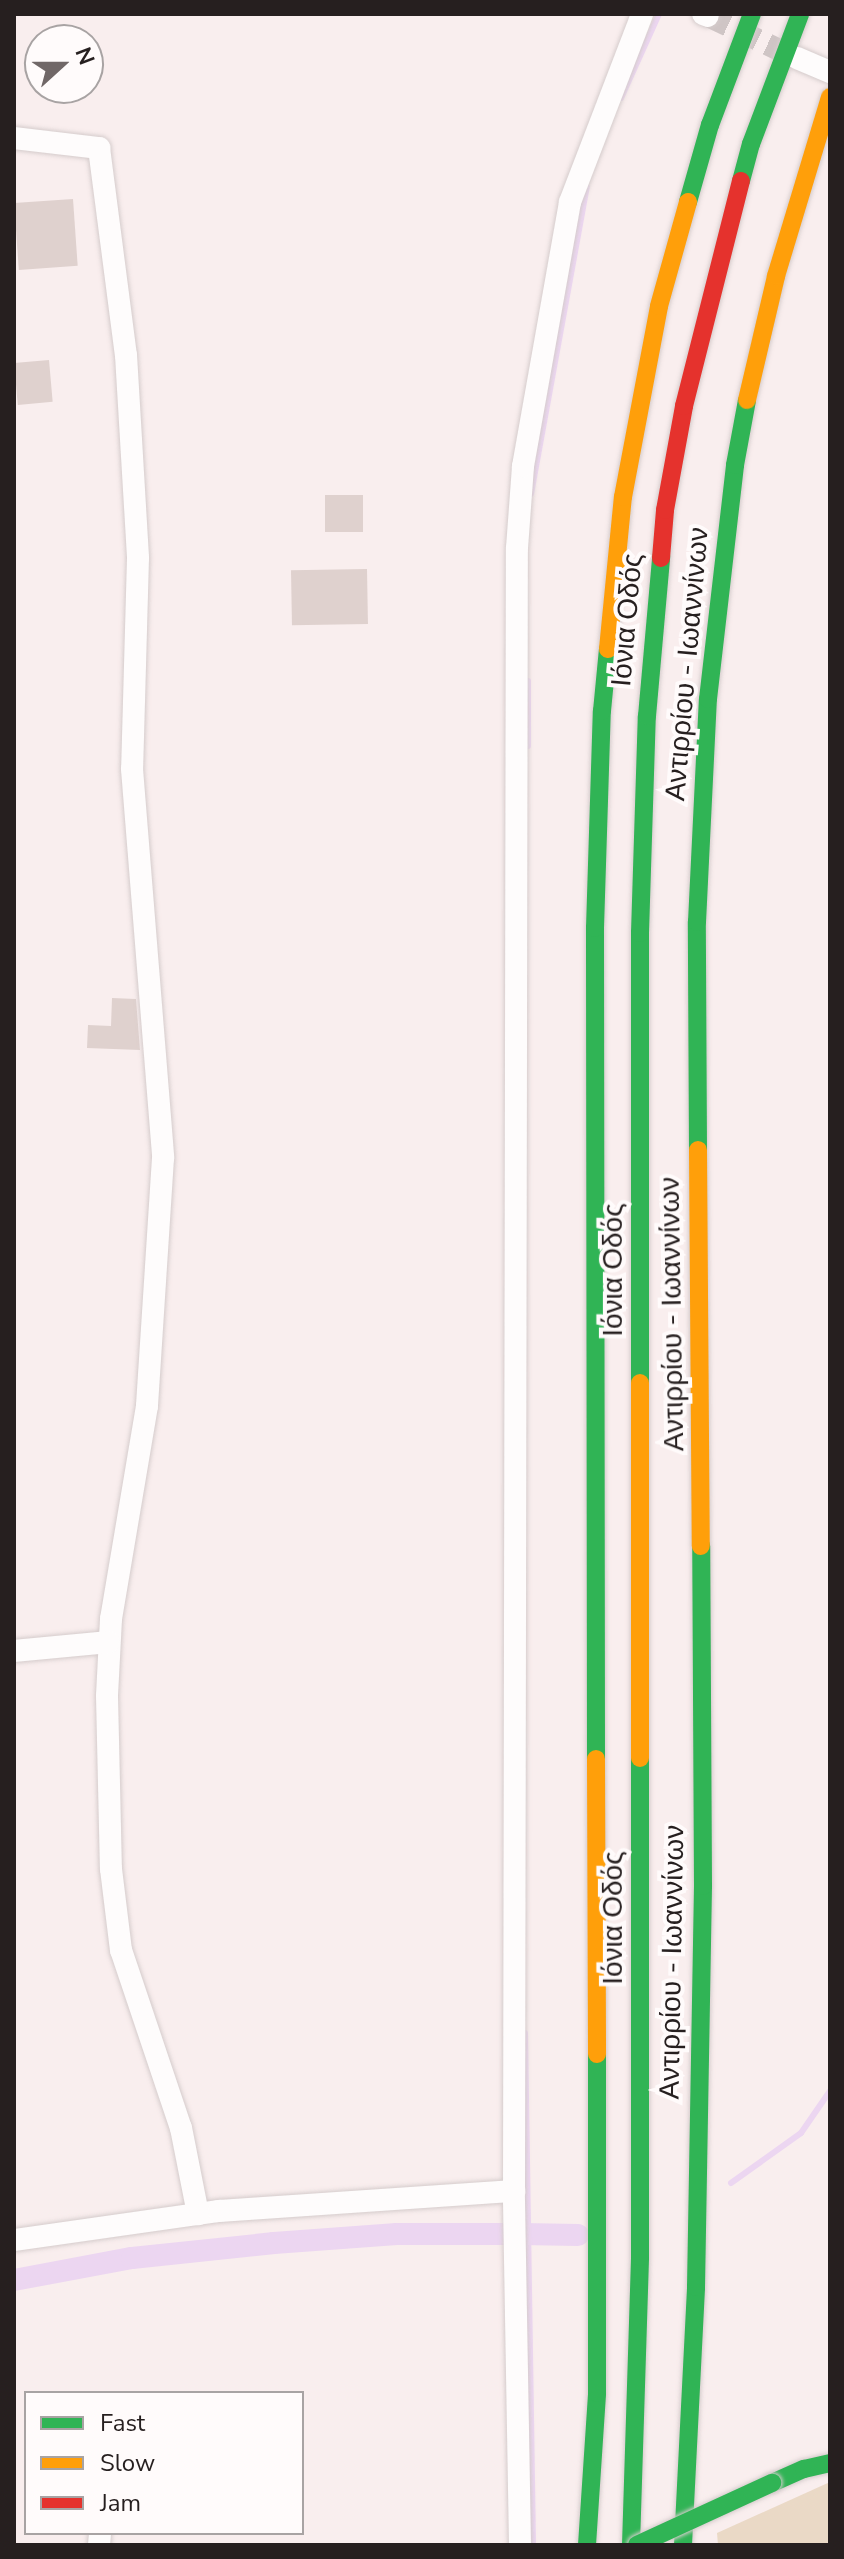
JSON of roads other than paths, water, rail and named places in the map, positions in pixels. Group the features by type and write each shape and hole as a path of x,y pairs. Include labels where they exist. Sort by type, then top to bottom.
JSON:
{"main road":[{"name":"Ιόνια Οδός","path":"587,2545 597,2393 595,928 602,711 623,497 656,321 710,125 752,14"},
{"name":"Ιόνια Οδός","path":"631,2545 640,2257 640,933 647,716 665,510 693,363 751,144 800,14"},
{"name":"Αντιρρίου - Ιωαννίνων","path":"683,2545 696,2287 703,1886 697,922 708,699 735,465 751,380 783,249 830,97"},
{"path":"637,2545 804,2469 830,2463"}],"street":[{"path":"520,2545 514,2191 517,548 523,466 570,202 642,14"},
{"path":"797,58 830,72"},
{"path":"14,138 99,148 132,427 138,558 132,769 163,1158 147,1406 109,1642 108,1738 114,1902 127,1971 181,2128 198,2214"},
{"path":"14,1651 109,1642"},
{"path":"14,2240 198,2214 514,2191"}],"waterway":[{"path":"621,98 659,14"},
{"path":"531,494 587,187"},
{"path":"528,681 528,746"},
{"path":"525,2033 533,2545"},
{"path":"731,2183 801,2133 830,2091"},
{"path":"14,2280 132,2258 274,2243 397,2234 505,2234"},
{"path":"522,2234 578,2235"}],"tunnel":[{"path":"708,16 792,56"}]}
